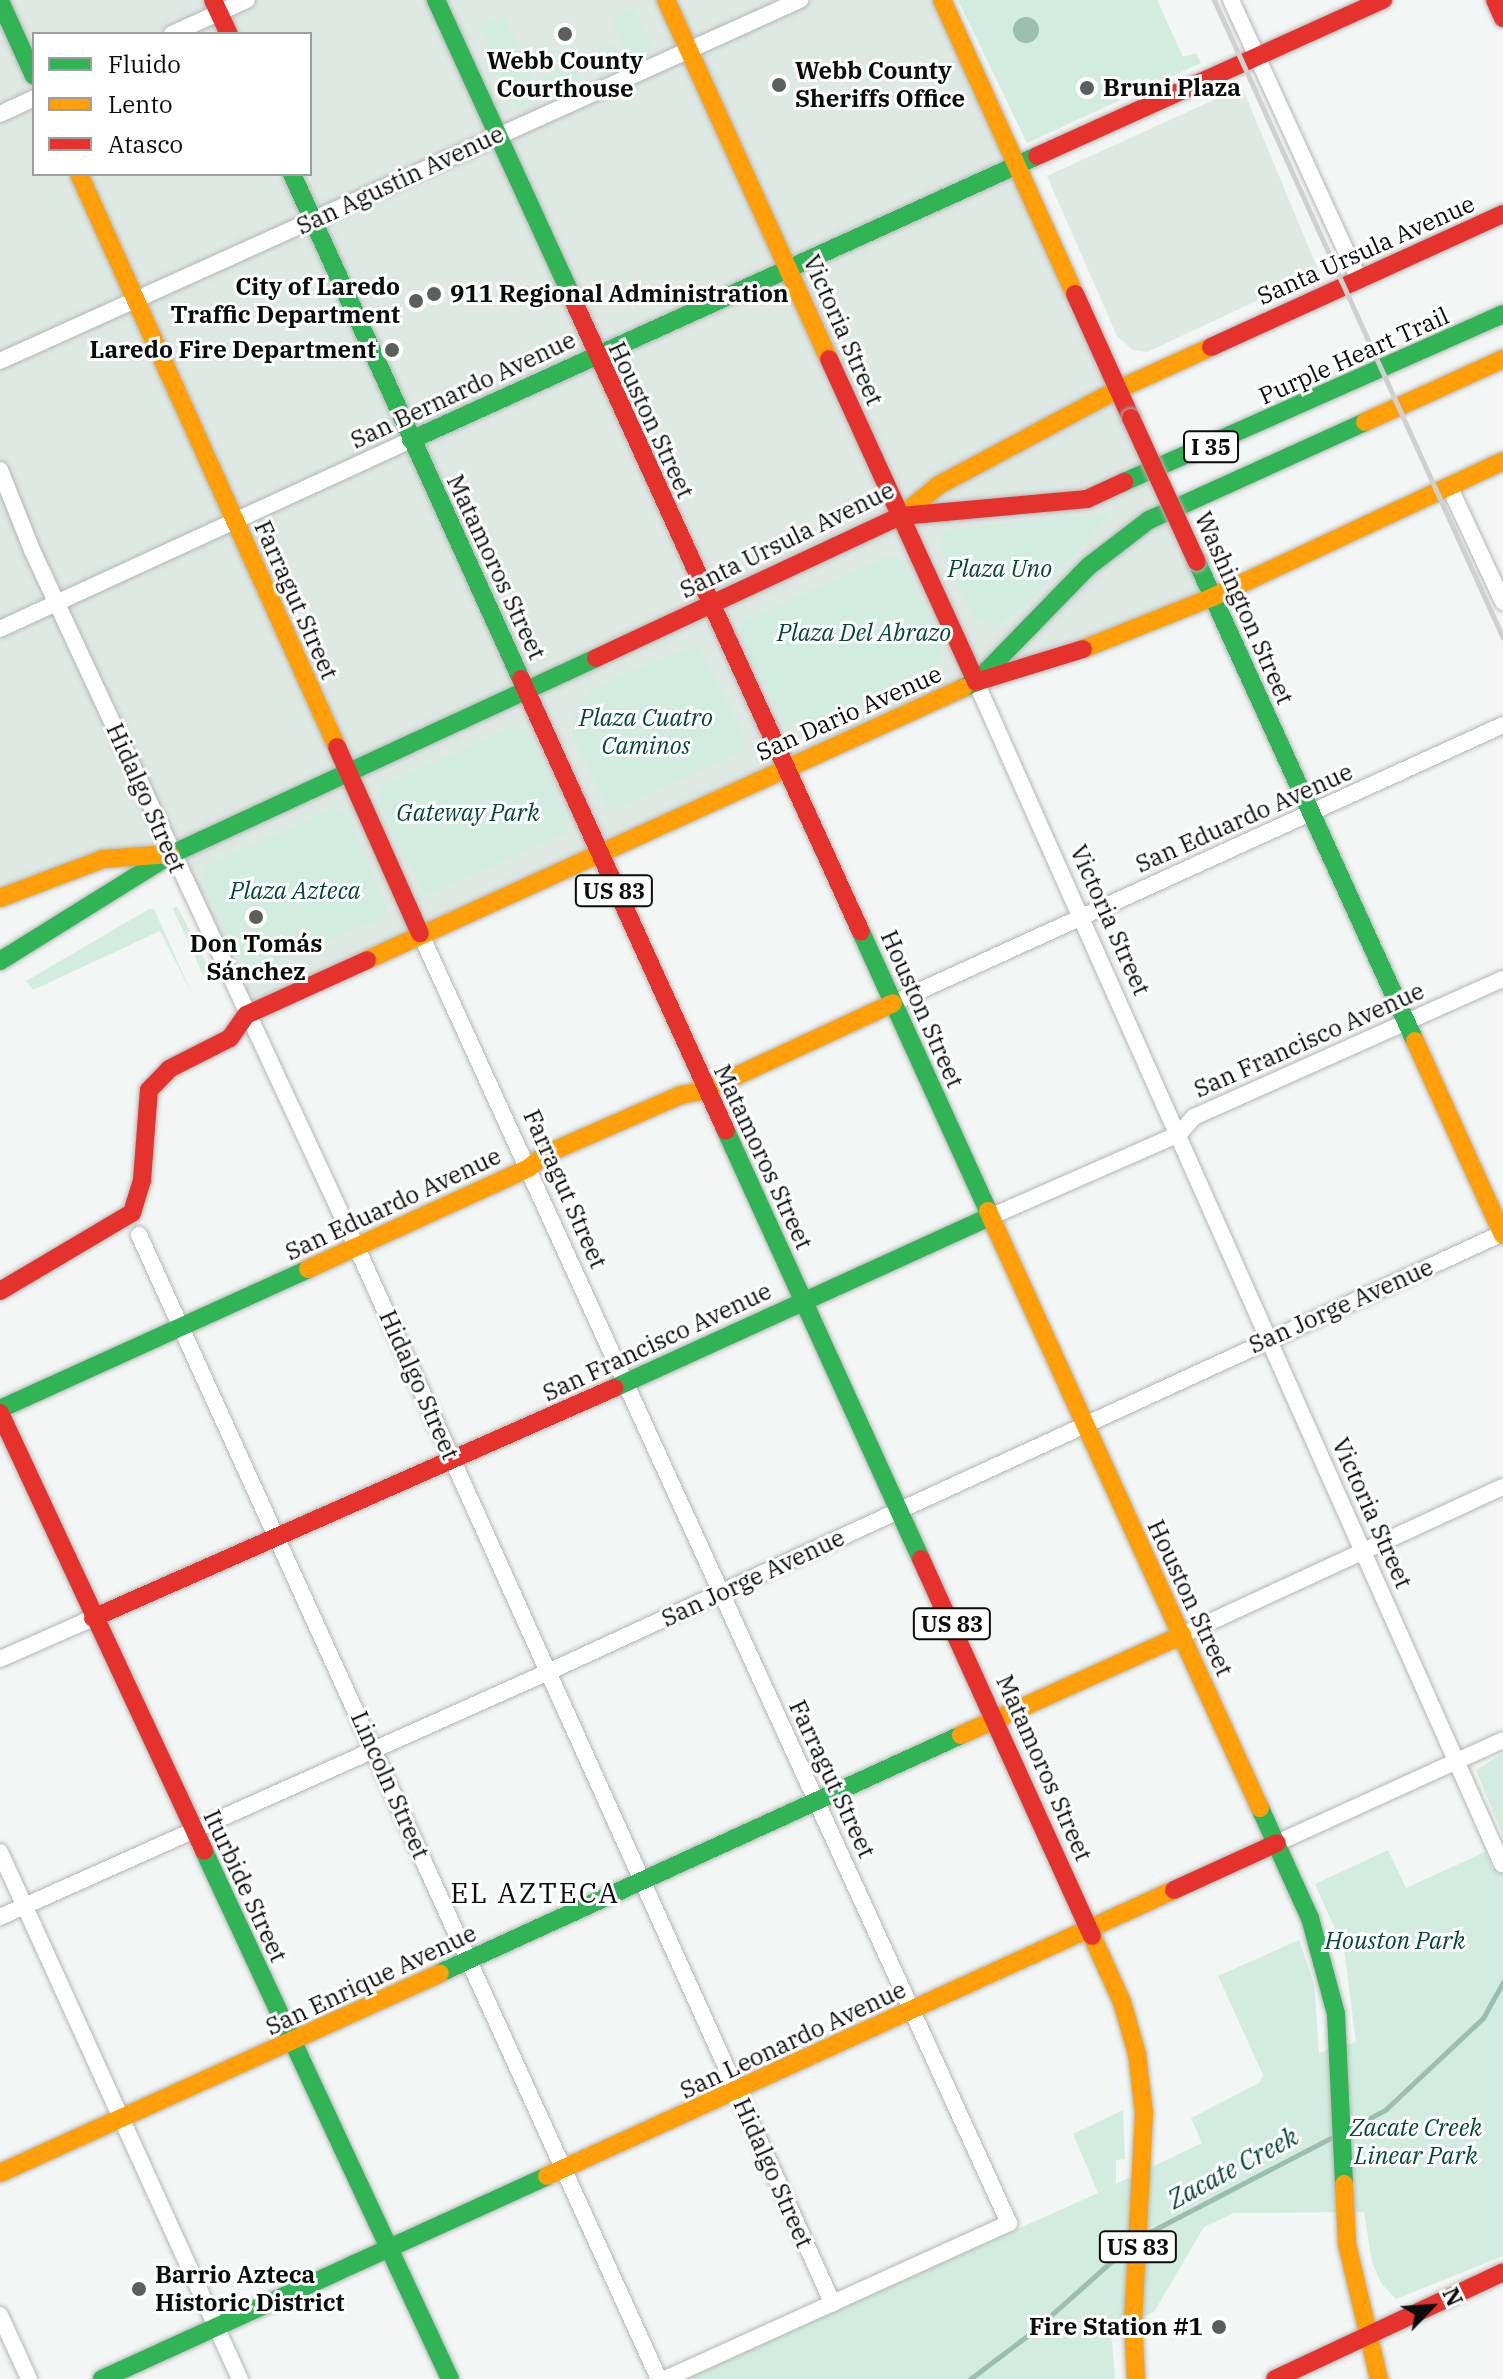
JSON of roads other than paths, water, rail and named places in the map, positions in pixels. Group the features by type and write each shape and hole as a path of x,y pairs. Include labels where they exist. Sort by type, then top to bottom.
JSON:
{"main road":[{"name":"Houston Street","path":"436,0 1083,1426 1277,1843 1324,1957 1338,2046 1344,2212 1366,2336 1379,2379"},
{"name":"Victoria Street","path":"666,0 976,682"},
{"name":"Washington Street","path":"942,0 1503,1234"},
{"name":"San Bernardo Avenue","path":"411,440 1383,0"},
{"path":"1495,0 1503,18"},
{"path":"0,1 32,72"},
{"path":"216,6 228,32"},
{"name":"Farragut Street","path":"80,176 420,933"},
{"name":"Matamoros Street","path":"293,176 526,690 596,853 997,1721 1090,1930 1137,2054 1144,2113 1133,2322 1136,2379"},
{"name":"Santa Ursula Avenue","path":"4,957 172,854 901,516 939,485 1119,389 1503,214"},
{"name":"Purple Heart Trail","path":"901,516 1087,499 1503,314"},
{"name":"I 35","path":"976,682 1089,566 1149,520 1503,359"},
{"name":"San Dario Avenue","path":"0,1291 132,1213 142,1180 149,1090 169,1069 230,1038 246,1015 976,682 1047,663 1213,597 1503,461"},
{"name":"Santa Ursula Avenue","path":"0,898 103,859 172,854"},
{"path":"0,972 4,957"},
{"name":"San Eduardo Avenue","path":"0,1411 529,1168 544,1155 681,1095 706,1090 893,1003"},
{"name":"San Francisco Avenue","path":"93,1618 453,1462 990,1217"},
{"name":"Iturbide Street","path":"0,1411 93,1618 450,2379"},
{"name":"San Enrique Avenue","path":"0,2173 293,2043 1182,1635"},
{"name":"San Leonardo Avenue","path":"102,2379 217,2329 388,2247 565,2171 1277,1843"},
{"path":"1275,2379 1503,2272"}],"street":[{"path":"175,32 216,6 247,0"},
{"name":"San Agustin Avenue","path":"0,361 800,0"},
{"path":"1231,0 1359,279"},
{"path":"0,114 32,99"},
{"name":"San Bernardo Avenue","path":"0,629 411,440"},
{"name":"Hidalgo Street","path":"0,470 56,603 357,1248 833,2304"},
{"path":"1449,486 1503,602"},
{"name":"Victoria Street","path":"976,682 1502,1864"},
{"name":"San Eduardo Avenue","path":"893,1003 1503,725"},
{"name":"Farragut Street","path":"420,933 1009,2223 833,2304"},
{"name":"San Francisco Avenue","path":"990,1217 1179,1134 1194,1117 1503,979"},
{"name":"San Jorge Avenue","path":"0,1917 194,1833 1503,1234"},
{"name":"Lincoln Street","path":"139,1235 662,2379"},
{"name":"San Enrique Avenue","path":"1182,1635 1503,1487"},
{"name":"San Francisco Avenue","path":"0,1659 93,1618"},
{"name":"San Leonardo Avenue","path":"1277,1843 1503,1740"},
{"path":"0,1852 240,2379"},
{"path":"662,2379 833,2304"},
{"path":"0,2315 29,2379"}],"waterway":[{"name":"Zacate Creek","path":"1349,2129 1385,2110 1483,2018 1503,1982"},
{"name":"Zacate Creek","path":"1146,2234 1336,2135"},
{"name":"Zacate Creek","path":"970,2379 1031,2333 1131,2244"}],"railway":[{"path":"1214,0 1503,638"}],"place":[{"name":"Webb County Courthouse","path":"565,34"},
{"name":"Webb County Sheriffs Office","path":"779,85"},
{"name":"Bruni Plaza","path":"1087,88"},
{"name":"911 Regional Administration","path":"434,294"},
{"name":"City of Laredo Traffic Department","path":"416,301"},
{"name":"Laredo Fire Department","path":"392,350"},
{"name":"Don Tomás Sánchez","path":"256,917"},
{"name":"Barrio Azteca Historic District","path":"139,2289"},
{"name":"Fire Station #1","path":"1219,2327"}],"district":[{"name":"EL AZTECA","path":"535,1893"}],"park label":[{"name":"Plaza Uno","path":"1000,569"},
{"name":"Plaza Del Abrazo","path":"864,633"},
{"name":"Plaza Cuatro Caminos","path":"646,732"},
{"name":"Gateway Park","path":"468,813"},
{"name":"Plaza Azteca","path":"295,891"},
{"name":"Houston Park","path":"1395,1941"},
{"name":"Zacate Creek Linear Park","path":"1416,2142"}]}
